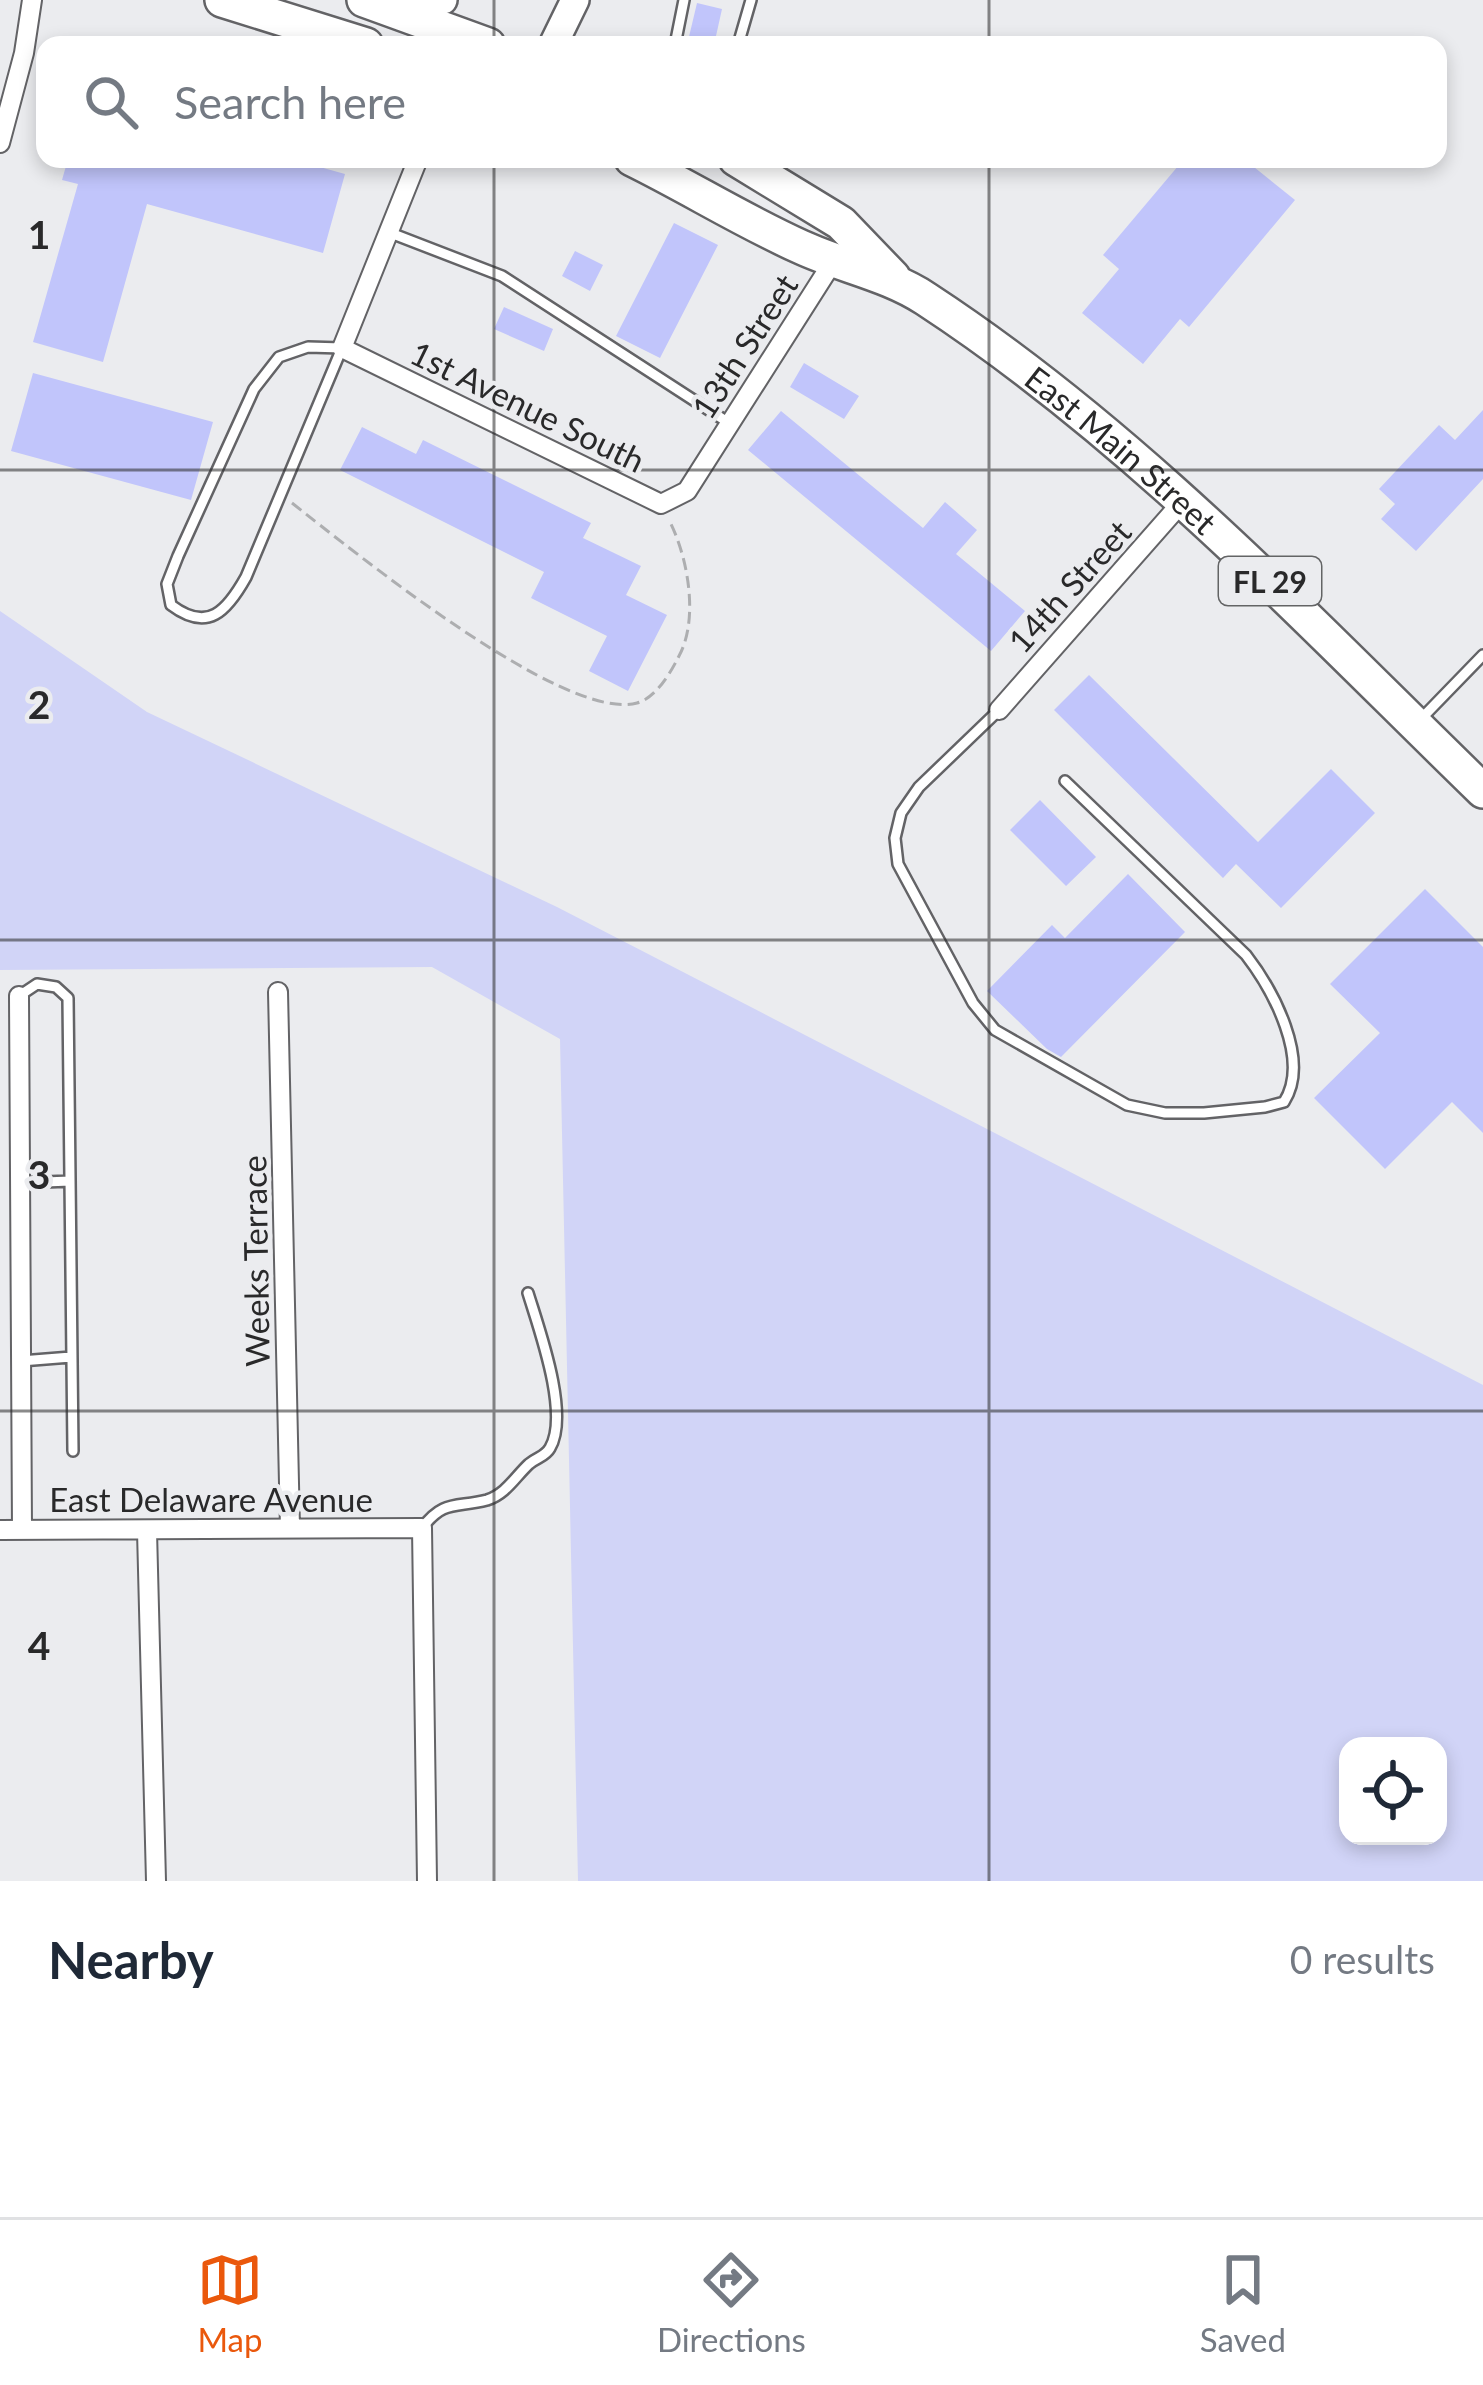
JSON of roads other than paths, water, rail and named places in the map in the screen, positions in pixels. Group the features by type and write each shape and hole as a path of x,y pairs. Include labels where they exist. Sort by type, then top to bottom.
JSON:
{"highway":[{"path":"222,0 337,36"},
{"path":"364,0 464,36"},
{"name":"East Main Street","path":"653,168 842,247 1044,384 1281,590 1483,791"},
{"name":"East Main Street","path":"761,168 823,211 842,247"}],"main road":[{"path":"403,13 443,0"},
{"path":"557,36 575,0"}],"street":[{"path":"0,143 24,53 32,0"},
{"path":"342,348 414,168"},
{"name":"13th Street","path":"687,491 842,247"},
{"name":"1st Avenue South","path":"342,348 661,504 687,491"},
{"name":"14th Street","path":"999,710 1184,501"},
{"name":"Weeks Terrace","path":"278,992 290,1528"},
{"path":"19,996 22,1530"},
{"path":"422,1528 427,1881"},
{"name":"East Delaware Avenue","path":"0,1530 422,1528"},
{"path":"147,1531 156,1881"}],"lane":[{"path":"677,36 684,0"},
{"path":"741,36 751,0"},
{"path":"388,232 502,277 729,423"},
{"path":"308,347 342,348 231,604 207,619 187,617 171,605 166,584 254,388 279,357 308,347"},
{"path":"1415,725 1483,655"},
{"path":"999,710 919,787 901,813 895,838 898,864 974,1003 995,1030 1127,1105 1165,1113 1204,1113 1284,1102 1294,1087 1287,1034 1267,982 1246,956 1065,781"},
{"path":"19,996 38,984 56,987 68,998 73,1451"},
{"path":"20,1183 70,1181"},
{"path":"422,1528 435,1510 488,1500 512,1485 531,1462 547,1454 556,1436 552,1378 528,1292"},
{"path":"21,1360 71,1357"}]}
